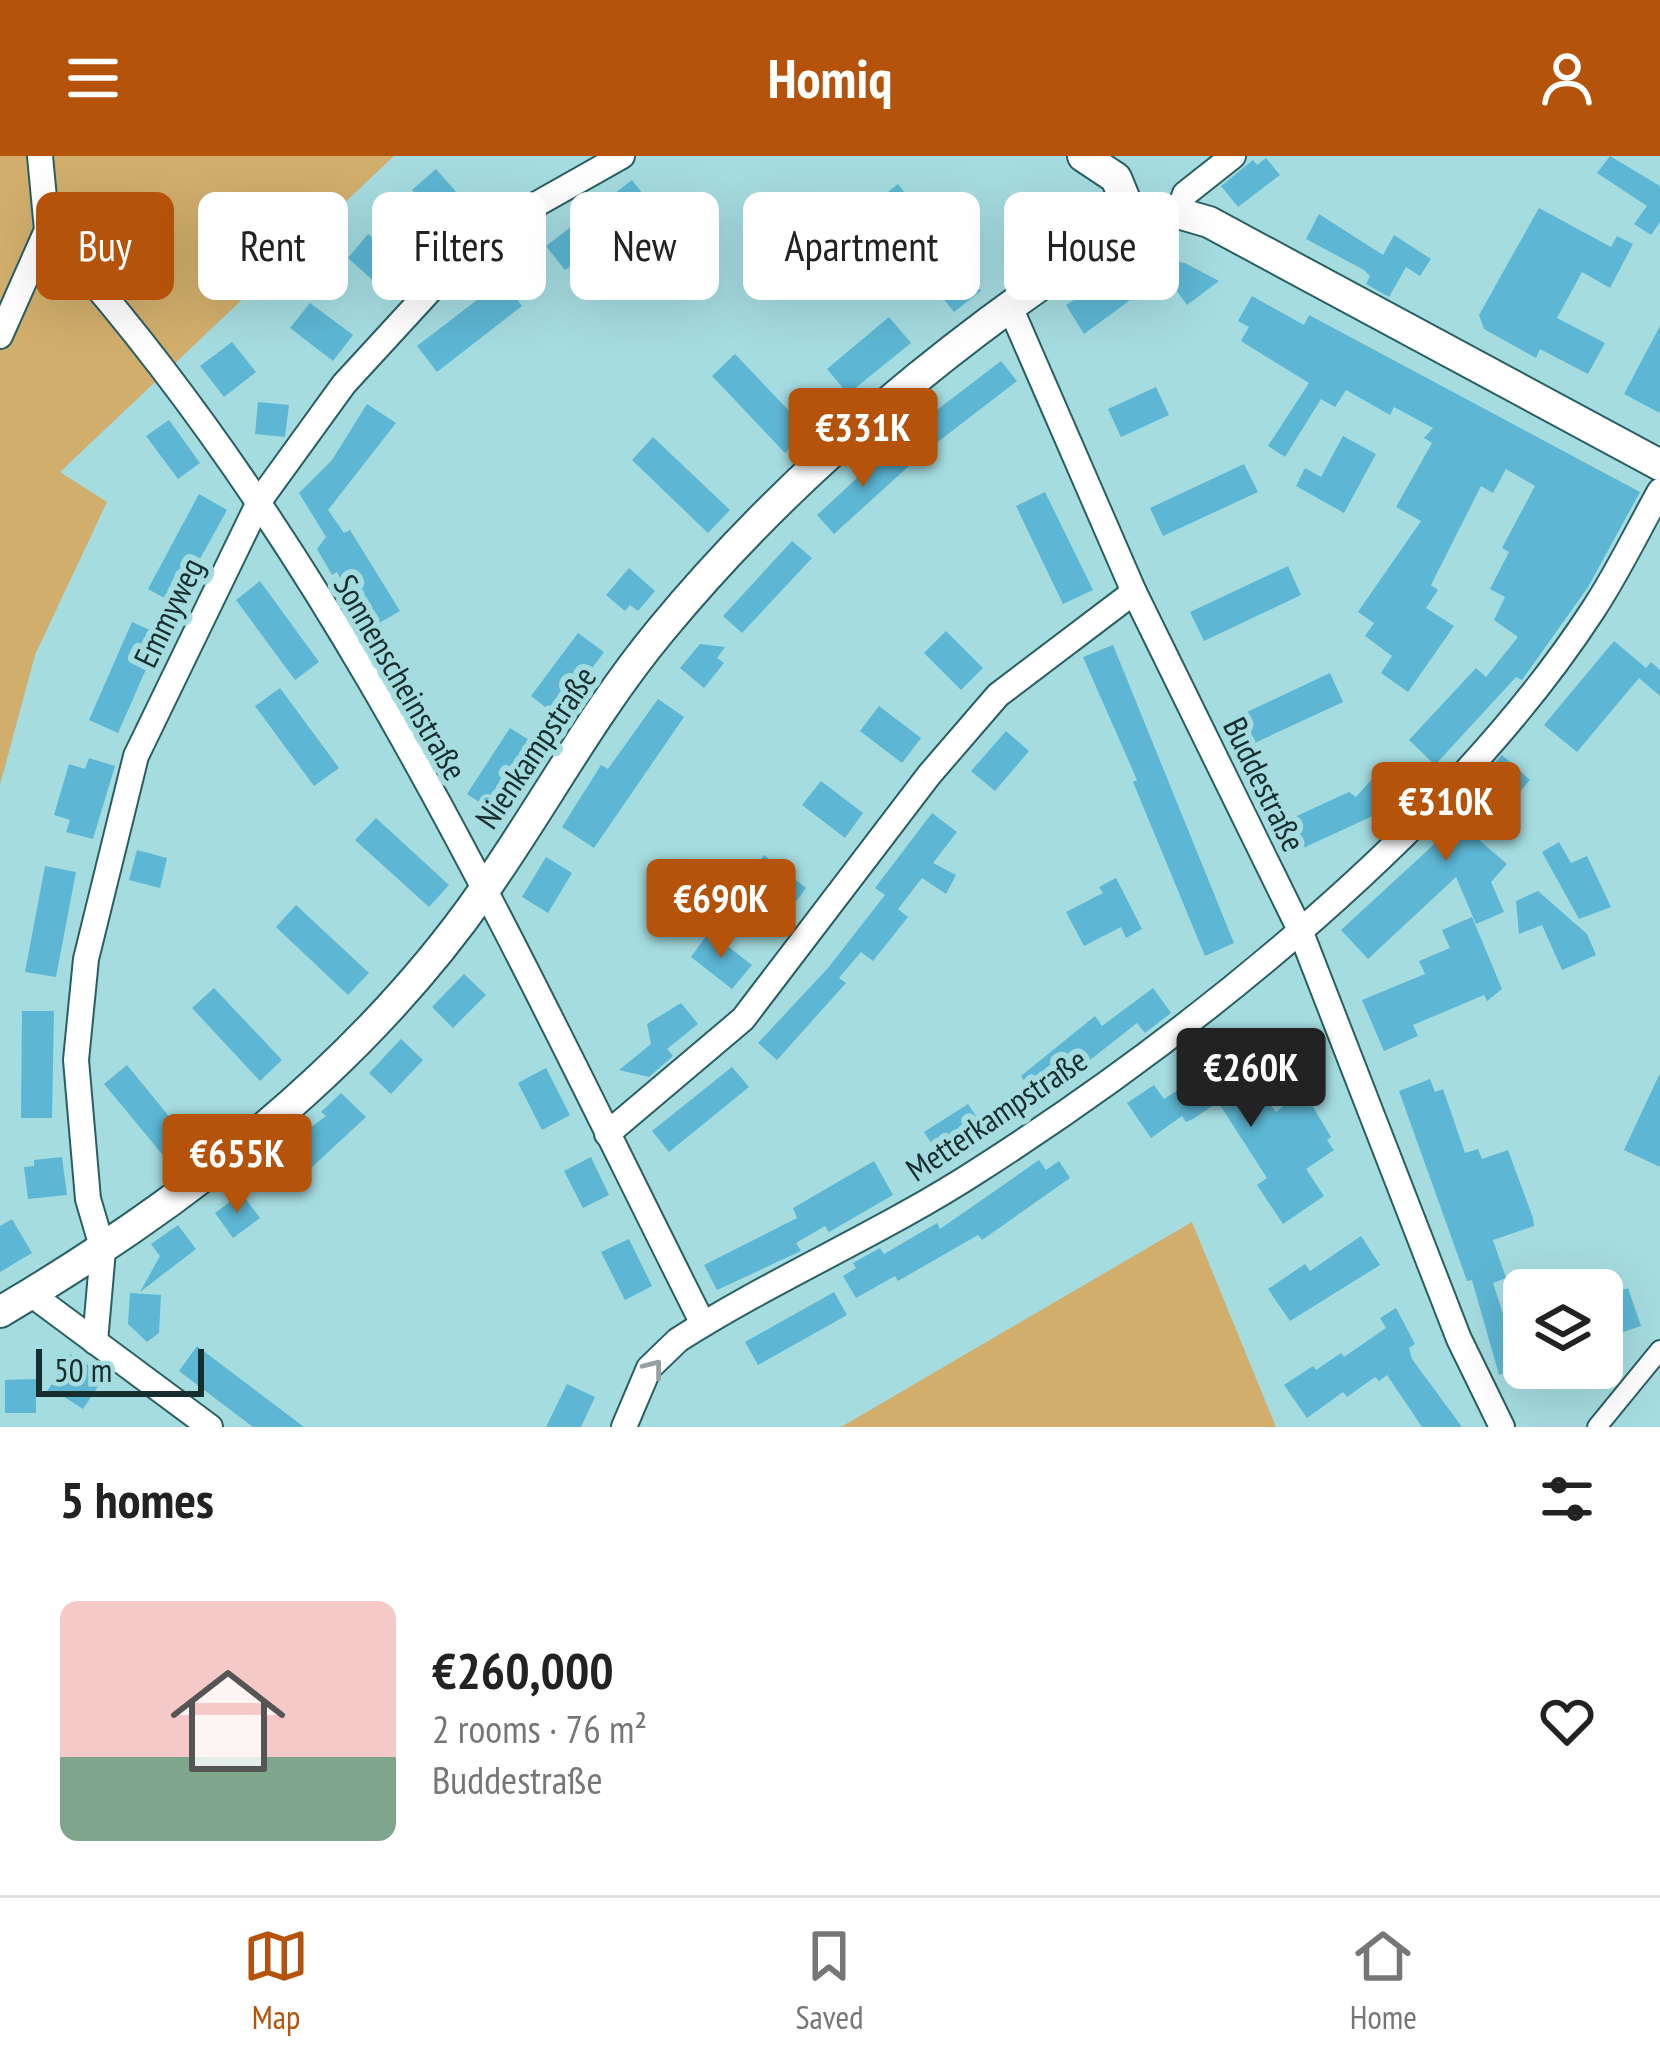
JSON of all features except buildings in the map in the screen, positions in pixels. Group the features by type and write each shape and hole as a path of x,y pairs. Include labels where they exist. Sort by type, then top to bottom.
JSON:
{"street":[{"path":"40,156 43,192"},
{"name":"Emmyweg","path":"103,1250 88,1199 76,1060 86,959 136,755 260,500 344,384 435,285 512,218 622,156"},
{"path":"1083,156 1115,178 1121,192"},
{"path":"1179,210 1185,194 1232,156"},
{"path":"1179,213 1209,223 1660,465"},
{"path":"0,336 36,255"},
{"name":"Sonnenscheinstraße","path":"111,300 260,500 484,891 703,1324"},
{"name":"Nienkampstraße","path":"0,1312 103,1250 227,1158 328,1067 417,973 484,891 566,759 663,628 801,482 882,409 1024,300"},
{"name":"Buddestraße","path":"1011,309 1135,592 1300,930 1459,1339 1502,1427"},
{"name":"Metterkampstraße","path":"624,1427 650,1368 703,1324 853,1246 981,1169 1198,1013 1300,930 1430,808 1512,718 1593,610 1660,491"},
{"path":"608,1134 742,1019 951,747 998,694 1135,592"},
{"path":"95,1342 103,1250"},
{"path":"31,1294 210,1427"},
{"path":"1597,1427 1660,1350"}],"shaded area":[{"path":"0,156 394,156 348,200 348,192 198,192 198,300 242,300 60,472 107,502 35,655 0,785"},
{"path":"1192,1222 1276,1427 841,1427"}]}
